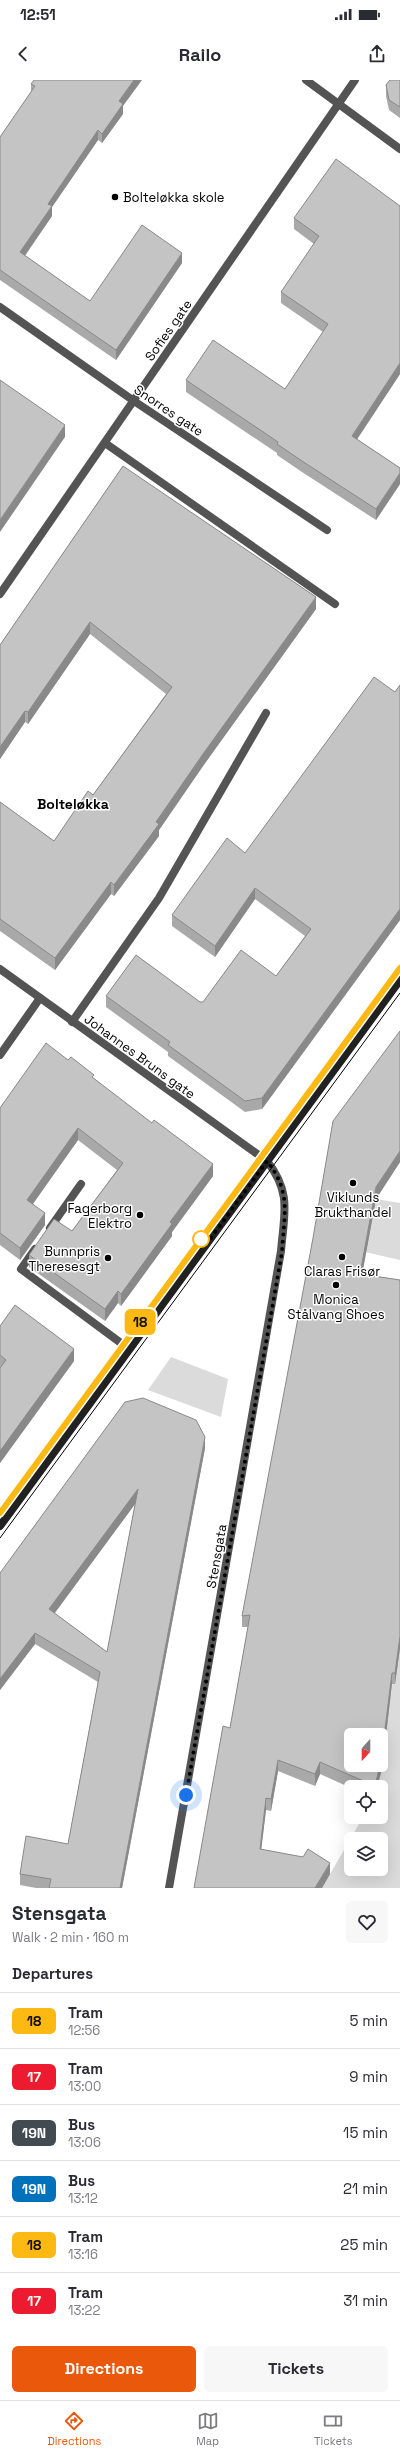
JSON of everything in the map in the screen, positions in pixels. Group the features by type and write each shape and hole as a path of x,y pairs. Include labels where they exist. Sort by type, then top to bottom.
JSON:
{"main road":[{"path":"0,1526 400,980"}],"street":[{"path":"306,80 400,148"},
{"name":"Sofies gate","path":"0,594 355,80"},
{"name":"Snorres gate","path":"0,307 134,401 327,530"},
{"path":"105,443 335,604"},
{"path":"72,1022 160,898 266,713"},
{"name":"Johannes Bruns gate","path":"0,969 267,1161"},
{"path":"0,1055 40,998"},
{"name":"Stensgata","path":"169,1888 282,1252 285,1193 279,1176 267,1161"},
{"path":"81,1184 21,1268 129,1349"}],"shaded area":[{"path":"376,1199 400,1203 400,1260 365,1252"},
{"path":"171,1357 228,1379 221,1417 148,1390"},
{"path":"400,1630 400,1888 322,1888 344,1850 344,1876 388,1876 388,1832 354,1832 359,1824 388,1824 388,1780 378,1780 379,1772 388,1772 388,1728 386,1728"}],"building":[{"path":"34,80 134,80 119,101 123,104 102,134 98,130 48,204 52,206 20,252 90,301 142,225 182,253 116,350 0,270 0,137 35,86 31,84"},
{"path":"390,80 400,80 400,107 389,100 386,85"},
{"path":"336,159 400,206 400,363 352,436 400,468 400,473 376,509 302,461 277,444 278,442 186,380 213,340 285,389 328,324 281,292 319,236 294,218"},
{"path":"0,380 65,425 0,520"},
{"path":"123,466 316,597 203,754 156,822 159,824 114,885 111,882 55,958 0,919 0,802 54,841 88,791 93,795 172,687 90,622 28,712 25,711 0,747 0,645"},
{"path":"374,677 395,692 400,685 400,909 262,1098 245,1101 168,1045 170,1042 106,996 136,955 200,1002 203,1002 241,950 276,976 311,929 255,888 215,946 172,915 227,838 245,853"},
{"path":"400,1031 400,1151 376,1187 360,1274 400,1280 400,1636 395,1673 392,1673 385,1728 344,1728 344,1772 378,1772 376,1780 361,1780 320,1762 315,1774 278,1760 271,1799 266,1798 260,1849 303,1857 308,1849 330,1863 315,1888 194,1888 223,1726 230,1728 250,1615 242,1616 313,1238 333,1121"},
{"path":"46,1043 68,1060 71,1057 94,1075 92,1077 152,1123 154,1120 213,1164 170,1222 172,1224 121,1294 118,1291 105,1309 29,1255 54,1219 72,1231 123,1163 78,1128 27,1200 45,1213 20,1248 0,1233 0,1108"},
{"path":"15,1305 74,1349 0,1451 0,1368 6,1360 0,1355 0,1326"},
{"path":"143,1398 196,1420 205,1437 120,1888 49,1888 51,1879 20,1874 26,1836 68,1844 100,1672 35,1633 0,1679 0,1573 125,1402","holes":["138,1489 107,1652 49,1609"]}],"tram line":[{"path":"0,1513 400,968"},
{"name":"18","path":"0,1513 400,968"},
{"path":"0,1538 400,993"}],"place":[{"name":"Bolteløkka skole","path":"115,197"},
{"name":"Viklunds Brukthandel","path":"353,1183"},
{"name":"Fagerborg Elektro","path":"140,1215"},
{"name":"Claras Frisør","path":"342,1257"},
{"name":"Bunnpris Theresesgt","path":"108,1258"},
{"name":"Monica Stålvang Shoes","path":"336,1285"}],"district":[{"name":"Bolteløkka","path":"73,804"}],"route":[{"path":"186,1795 282,1252 285,1193 279,1176 267,1161 208,1242 201,1239"}]}
